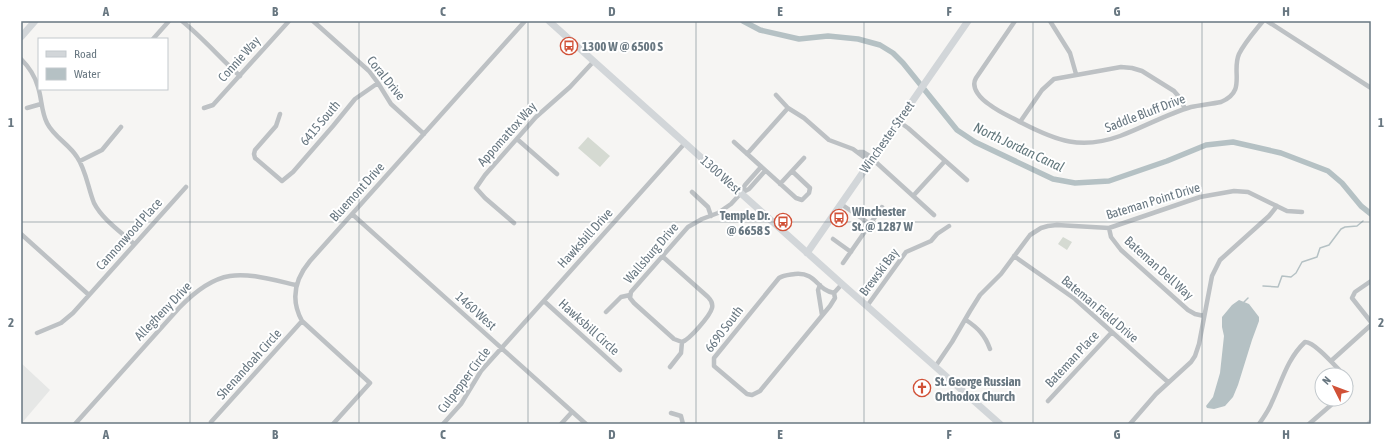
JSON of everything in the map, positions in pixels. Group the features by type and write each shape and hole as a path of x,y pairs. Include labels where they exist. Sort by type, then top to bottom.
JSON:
{"main road":[{"path":"21,37 35,21"},
{"name":"1300 West","path":"549,21 1000,424"},
{"name":"Winchester Street","path":"807,253 968,21"}],"street":[{"path":"154,38 169,21"},
{"path":"182,21 203,39 219,58 240,76"},
{"name":"Connie Way","path":"204,108 213,105 289,21"},
{"name":"Coral Drive","path":"313,21 369,71 391,104 424,134"},
{"name":"Bluemont Drive","path":"333,424 370,383 302,321 296,308 295,301 296,285 304,268 525,21"},
{"name":"Saddle Bluff Drive","path":"1015,21 974,81 976,91 984,100 995,108 1052,138 1070,142 1089,143 1120,136 1185,109 1226,100 1234,91 1238,81 1236,68 1239,54 1252,34 1263,21"},
{"path":"1050,21 1070,53 1076,74"},
{"path":"1267,21 1371,88"},
{"path":"21,59 29,68 38,86"},
{"name":"Appomattox Way","path":"514,223 485,198 476,188 485,175 547,106 570,87 594,61"},
{"path":"1020,122 1042,90 1050,82 1058,78 1076,74 1121,67 1137,69 1146,73 1176,93 1185,109"},
{"name":"6415 South","path":"280,114 276,126 255,150 254,154 256,158 282,181 293,172 355,99 378,83"},
{"path":"39,90 41,104 49,125 56,135 74,152 80,161 93,199 99,211 134,244"},
{"path":"776,95 788,108 804,118 828,140 853,149 859,152 861,156 871,159 934,215"},
{"path":"27,108 41,104"},
{"path":"747,154 788,108"},
{"path":"898,121 967,180"},
{"path":"80,161 102,150 122,127"},
{"path":"517,139 557,174"},
{"path":"734,142 796,198 800,200 804,199 810,191 810,188 792,171"},
{"name":"Hawksbill Drive","path":"502,348 685,143"},
{"path":"780,184 804,158"},
{"path":"913,196 945,160"},
{"name":"Wallsburg Drive","path":"606,312 621,297 630,295 635,286 688,227 724,210 741,193 745,185 763,169"},
{"name":"Cannonwood Place","path":"37,333 65,320 186,187"},
{"name":"Bateman Point Drive","path":"935,367 966,320 980,295 1002,274 1030,235 1041,228 1048,226 1109,228 1200,197 1239,190 1248,192 1287,211 1302,212"},
{"path":"692,192 707,205 711,216"},
{"path":"841,204 870,224"},
{"path":"1130,424 1168,382 1195,356 1199,344 1212,276 1220,260 1270,216 1277,206"},
{"path":"843,263 882,207"},
{"name":"1460 West","path":"352,214 586,424"},
{"name":"Brewski Bay","path":"867,306 906,252 931,241 937,234 949,226"},
{"name":"Bateman Dell Way","path":"1109,228 1111,237 1121,250 1188,310 1195,314 1204,316"},
{"path":"21,234 89,295"},
{"path":"833,239 851,252"},
{"path":"662,256 708,297 712,304 711,310 688,338 682,342 681,353 670,367"},
{"name":"Bateman Field Drive","path":"1014,256 1075,299 1168,382"},
{"name":"6690 South","path":"834,293 829,292 809,275 804,273 785,275 779,278 714,358 714,366 747,394 752,395 760,391 822,315 835,298 834,293 842,284"},
{"name":"Allegheny Drive","path":"75,424 179,308 204,285 229,276 242,274 296,285"},
{"path":"1371,281 1355,292 1352,298 1371,322"},
{"path":"820,285 818,290 822,315"},
{"name":"Wallsburg Drive","path":"630,295 634,303 674,339 682,342"},
{"name":"Hawksbill Circle","path":"544,301 620,370"},
{"path":"966,320 983,334 990,349"},
{"name":"Shenandoah Circle","path":"211,422 302,321"},
{"path":"1331,361 1371,326"},
{"name":"Bateman Place","path":"1048,401 1112,332"},
{"path":"1259,424 1272,403 1294,354 1305,342 1310,342 1337,367"},
{"name":"Culpepper Circle","path":"443,424 461,404 481,371 502,348"},
{"path":"1310,424 1329,407"},
{"path":"561,424 572,412"},
{"path":"671,413 680,416 683,424"}],"shaded area":[{"path":"588,137 610,156 600,167 578,148"},
{"path":"1063,237 1072,242 1067,250 1058,244"},
{"path":"21,363 50,390 21,424"}],"water":[{"path":"1239,300 1249,304 1259,317 1259,321 1233,397 1225,406 1214,409 1207,408 1206,406 1213,397 1220,373 1224,336 1222,317 1232,305"}],"waterway":[{"name":"North Jordan Canal","path":"743,21 760,30 799,39 828,36 858,39 880,45 893,53 903,63 957,130 975,142 1053,179 1075,183 1109,181 1167,161 1206,145 1233,142 1281,153 1328,171 1342,183 1361,206 1371,214"},
{"path":"1263,286 1278,287 1282,276 1291,277 1296,273 1302,262 1317,257 1320,248 1329,245 1341,229 1345,227 1357,226 1363,221"},
{"path":"1244,302 1248,298"}],"place":[{"name":"1300 W @ 6500 S","path":"569,46"},
{"name":"Winchester St. @ 1287 W","path":"839,218"},
{"name":"Temple Dr. @ 6658 S","path":"783,222"},
{"name":"St. George Russian Orthodox Church","path":"922,388"}]}
